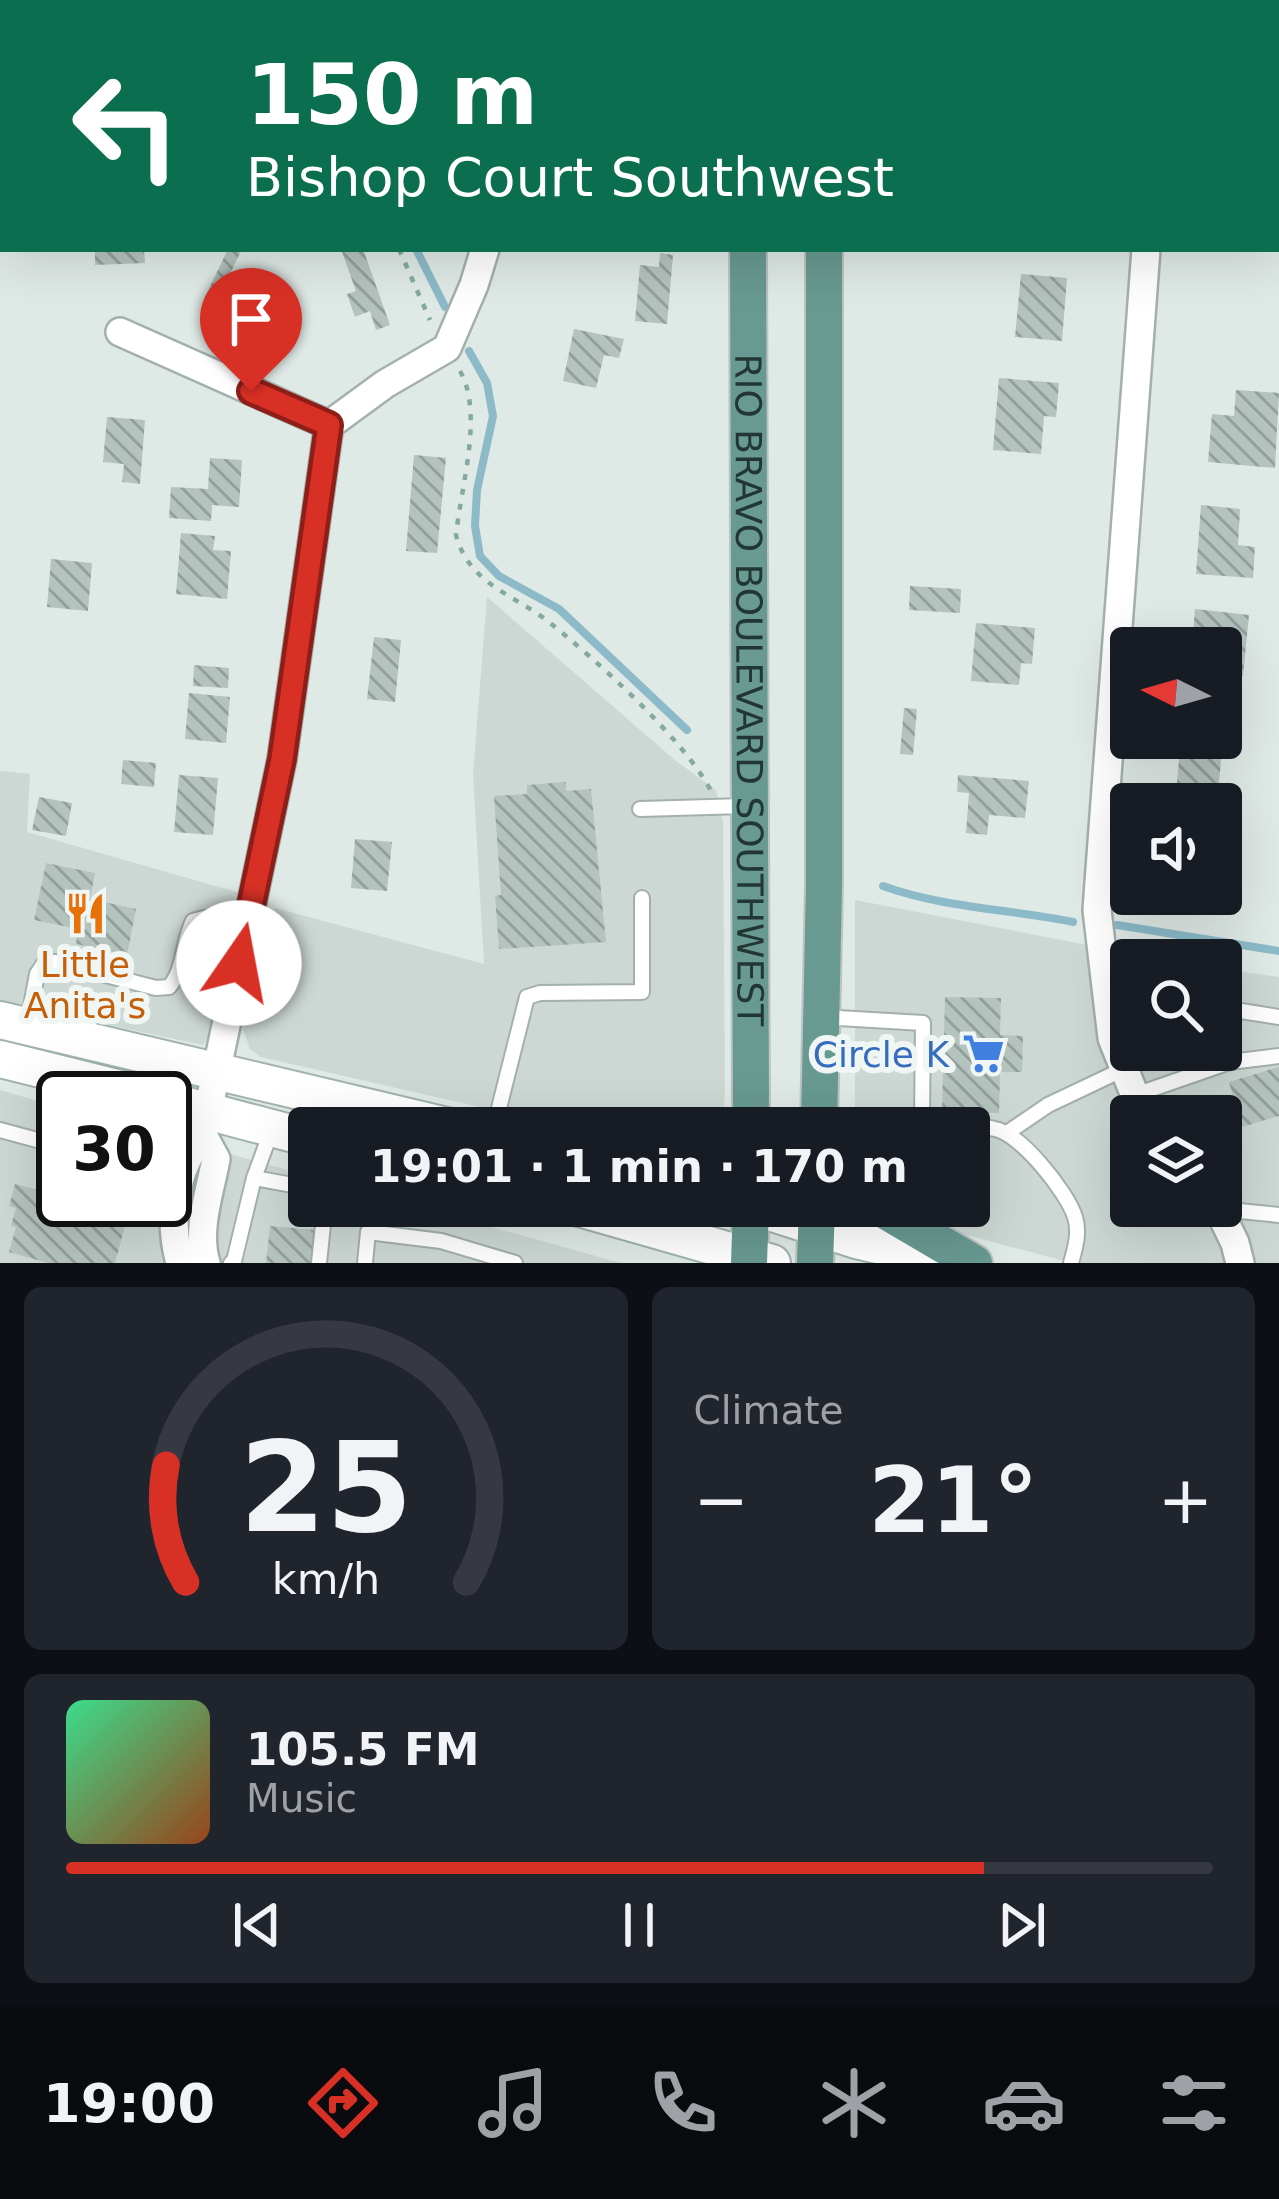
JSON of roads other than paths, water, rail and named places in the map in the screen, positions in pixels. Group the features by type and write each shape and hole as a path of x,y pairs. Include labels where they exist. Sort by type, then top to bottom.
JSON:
{"main road":[{"name":"RIO BRAVO BOULEVARD SOUTHWEST","path":"748,252 735,806 750,1107"},
{"name":"RIO BRAVO BOULEVARD SOUTHWEST","path":"819,1107 824,252"},
{"path":"824,883 838,1018 841,1107"},
{"path":"14,1024 366,1107"},
{"path":"0,1059 48,1071"},
{"path":"192,1116 206,1123 288,1133"},
{"path":"643,1227 757,1261 753,1227"},
{"path":"815,1263 817,1227"},
{"path":"835,1227 856,1240 956,1263"},
{"path":"913,1227 974,1263"}],"street":[{"path":"192,1147 206,1123 282,759 329,425 385,384 447,348 484,252"},
{"path":"1130,1077 1112,1038 1097,910 1146,252"},
{"path":"120,332 329,425"},
{"path":"206,1123 217,1159 202,1250 227,1263"},
{"path":"175,1227 180,1263"},
{"path":"1226,1227 1240,1263"}],"lane":[{"path":"640,809 735,806"},
{"path":"499,1107 527,997 642,992 642,898"},
{"path":"14,1024 44,962 169,987 177,977 193,921 205,918 246,929"},
{"path":"1242,1011 1279,1017"},
{"path":"838,1018 923,1022 922,1120 1007,1133 1065,1196 1077,1221 1071,1263"},
{"path":"1007,1133 1048,1105 1130,1077 1279,1056"},
{"path":"227,1263 272,1129"},
{"path":"0,1130 36,1140"},
{"path":"254,1178 288,1184"},
{"path":"1242,1211 1279,1215"},
{"path":"319,1263 323,1227"},
{"path":"365,1263 368,1232 441,1241 515,1263"}],"waterway":[{"path":"418,252 445,307"},
{"path":"469,351 487,383 493,416 477,490 475,526 480,556 499,576 559,609 687,730"},
{"path":"883,886 953,904 1073,922"},
{"path":"1117,925 1279,951"}],"place":[{"name":"Little Anita's","path":"85,914"},
{"name":"Circle K","path":"983,1054"}]}
